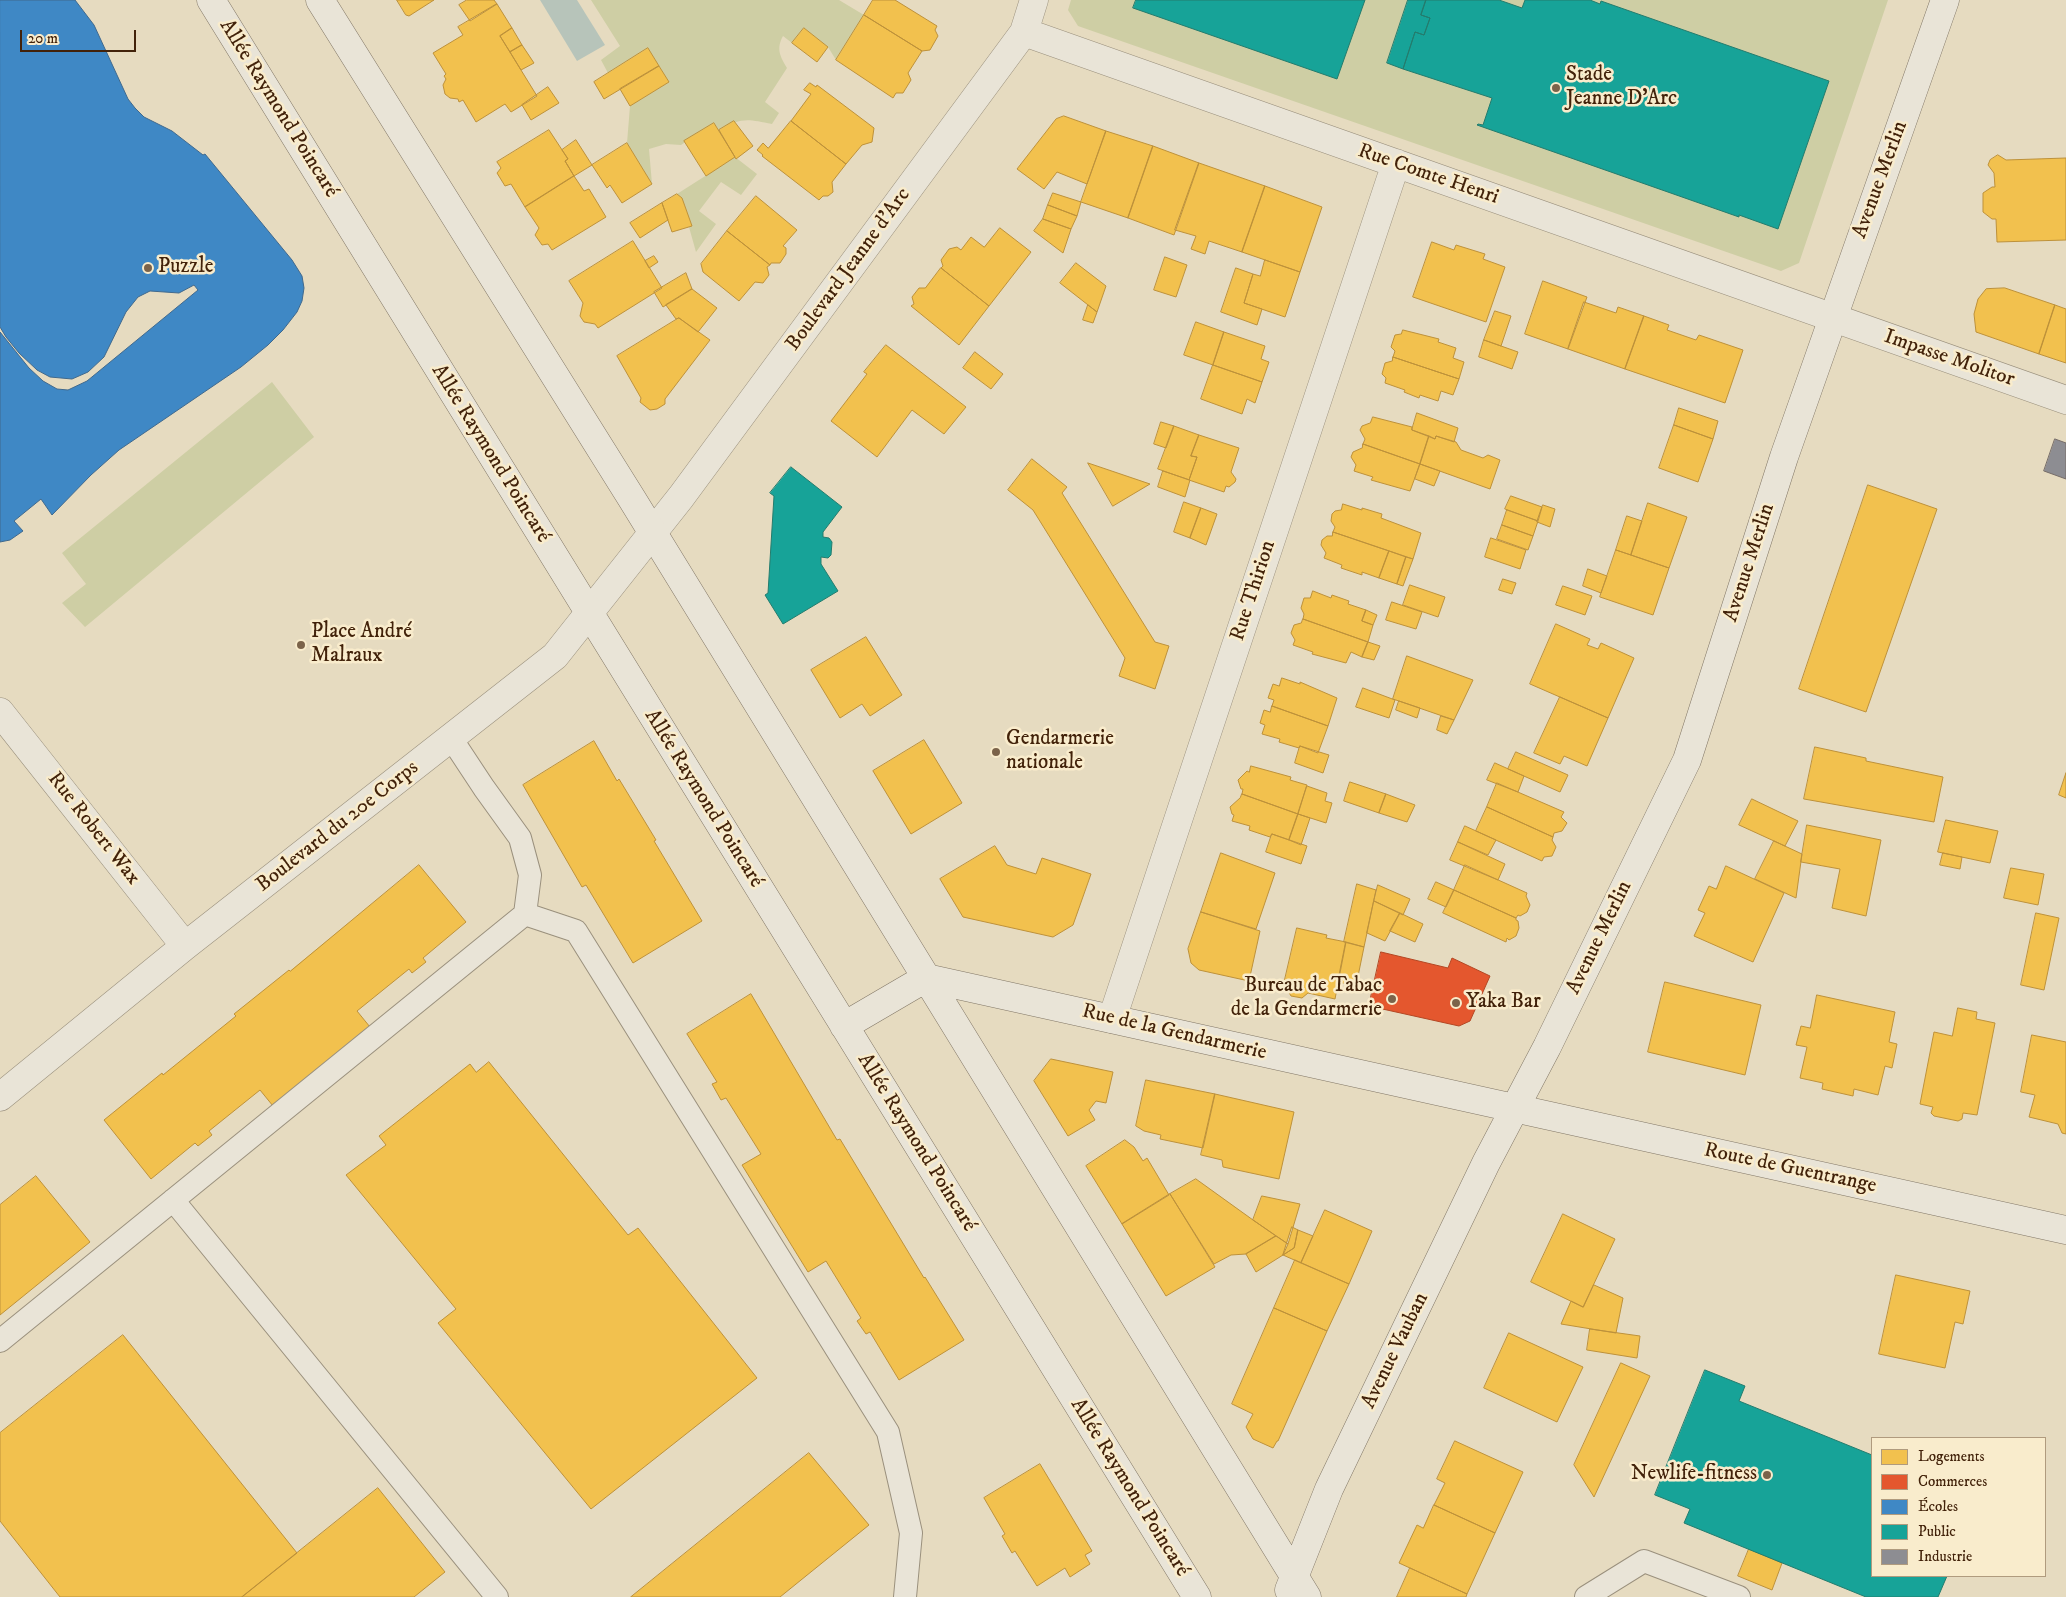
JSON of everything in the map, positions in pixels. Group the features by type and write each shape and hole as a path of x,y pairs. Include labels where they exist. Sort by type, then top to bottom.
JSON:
{"street":[{"name":"Allée Raymond Poincaré","path":"210,0 1197,1597"},
{"path":"320,0 926,978 1296,1590"},
{"name":"Boulevard Jeanne d'Arc","path":"652,534 1024,32 1034,0"},
{"name":"Avenue Merlin","path":"1514,1108 1546,1047 1687,760 1784,457 1945,0"},
{"name":"Rue Comte Henri","path":"1024,32 1832,317"},
{"name":"Rue Thirion","path":"1112,1019 1396,163"},
{"name":"Impasse Molitor","path":"1832,317 2066,400"},
{"name":"Boulevard du 20e Corps","path":"0,1098 186,946 556,656 652,534"},
{"name":"Rue Robert Wax","path":"0,712 186,946"},
{"path":"844,1026 926,978"},
{"name":"Rue de la Gendarmerie","path":"926,978 1514,1108"},
{"name":"Route de Guentrange","path":"1514,1108 2066,1230"},
{"name":"Avenue Vauban","path":"1296,1590 1329,1489 1514,1108"}],"lane":[{"path":"0,1341 525,914 530,875 520,838 451,738"},
{"path":"525,914 576,931 888,1432 911,1533 905,1597"},
{"path":"173,1200 497,1597"},
{"path":"1586,1597 1644,1561 1739,1597"}],"green space":[{"path":"591,0 839,0 864,15 836,60 828,47 804,28 792,43 783,36 779,49 782,60 787,68 765,102 779,113 772,124 745,120 733,123 719,130 714,123 681,145 666,144 649,149 652,184 627,143 630,106 669,82 648,48 608,73 601,60 620,46"},
{"name":"Stade Jeanne D'Arc","path":"1071,0 1888,0 1799,263 1781,271 1078,26 1068,10"},
{"path":"735,157 757,174 741,195 721,182 699,211 716,224 696,252 689,227 692,226 682,198 677,194"},
{"path":"272,382 314,437 85,627 62,603 86,584 62,553"}],"shaded area":[{"path":"540,0 577,0 605,45 577,61"}],"building: Logements":[{"path":"397,0 434,0 409,16 406,15"},
{"path":"467,0 494,0 497,4 470,21 459,5"},
{"path":"873,0 895,0 937,26 935,30 938,36 930,50 922,51 864,15"},
{"path":"497,4 512,28 500,36 537,96 511,112 505,104 476,122 463,100 459,102 458,99 450,98 445,94 443,85 446,74 433,53 463,35 458,27"},
{"path":"864,15 922,51 908,73 911,80 903,93 896,93 893,98 836,60"},
{"path":"512,28 522,45 510,52 500,36"},
{"path":"804,28 828,47 817,62 792,43"},
{"path":"522,45 534,63 521,70 510,52"},
{"path":"648,48 659,66 604,99 594,82"},
{"path":"659,66 669,82 630,106 620,89"},
{"path":"810,83 816,87 817,85 874,128 872,142 862,145 846,164 791,121 811,94 804,90"},
{"path":"548,87 559,103 531,120 522,105"},
{"path":"1064,116 1106,131 1087,184 1057,172 1044,189 1017,169 1056,119"},
{"path":"734,121 753,146 736,159 719,130"},
{"path":"791,121 846,164 832,182 833,192 819,200 762,156 757,150 763,143 768,148"},
{"path":"714,123 735,157 706,176 684,141"},
{"path":"549,130 568,159 565,161 574,176 525,207 511,184 505,186 497,173 501,168 497,162"},
{"path":"1106,131 1153,146 1128,218 1081,202"},
{"path":"576,140 592,165 574,176 565,161 568,159 562,150"},
{"path":"627,143 652,184 622,203 610,185 607,188 592,165"},
{"path":"1153,146 1199,163 1174,235 1128,218"},
{"path":"1998,155 2006,160 2066,158 2066,240 1997,242 1996,219 1992,219 1983,212 1983,193 1995,187 1994,173 1988,165 1990,160"},
{"path":"1199,163 1265,186 1242,252 1209,241 1205,254 1191,249 1196,236 1175,230"},
{"path":"574,176 584,191 589,189 606,217 552,250 548,244 542,245 535,235 539,228 525,207"},
{"path":"1265,186 1322,207 1300,272 1242,252"},
{"path":"1053,193 1081,202 1077,216 1048,205"},
{"path":"677,194 682,198 692,226 672,232 662,203"},
{"path":"756,196 797,230 783,246 786,248 786,254 780,263 771,263 770,265 727,231"},
{"path":"662,203 668,220 640,238 630,223"},
{"path":"1048,205 1077,216 1071,229 1043,219"},
{"path":"1043,219 1071,229 1063,253 1034,231"},
{"path":"1000,228 1031,252 989,306 941,268 943,266 941,260 949,249 957,247 961,250 971,237 984,247"},
{"path":"727,231 770,265 767,267 769,275 763,283 755,282 739,301 703,272 701,264"},
{"path":"633,241 662,288 598,328 595,324 584,322 580,316 583,303 569,281"},
{"path":"1432,242 1454,250 1456,245 1485,254 1483,259 1505,267 1486,322 1413,297"},
{"path":"654,256 658,262 649,268 645,261"},
{"path":"1165,257 1187,265 1176,297 1154,290"},
{"path":"1265,260 1300,272 1285,317 1244,303 1253,274 1260,276"},
{"path":"1076,263 1106,286 1097,312 1060,283"},
{"path":"941,268 989,306 959,345 911,306 914,304 912,297 919,288 925,288"},
{"path":"1236,268 1253,274 1244,303 1262,309 1257,325 1221,312"},
{"path":"686,273 692,289 663,307 654,292"},
{"path":"1543,281 1587,297 1568,349 1525,334"},
{"path":"2005,288 2055,305 2039,354 1976,332 1974,314 1978,299 1986,289"},
{"path":"692,289 717,308 698,332 679,318 676,319 666,305"},
{"path":"1584,302 1616,313 1618,307 1644,316 1625,369 1568,349"},
{"path":"1088,305 1097,312 1093,323 1083,320"},
{"path":"2055,305 2066,309 2066,363 2039,354"},
{"path":"1495,311 1511,316 1501,346 1484,340"},
{"path":"1644,316 1669,325 1667,330 1696,340 1699,335 1743,350 1725,403 1625,369"},
{"path":"679,318 710,340 665,399 665,404 657,409 650,410 640,402 641,398 617,356"},
{"path":"1196,322 1224,332 1213,365 1184,355"},
{"path":"1403,330 1439,339 1438,342 1456,348 1453,358 1464,362 1459,379 1393,357 1395,351 1391,347 1395,335 1401,334"},
{"path":"1224,332 1265,346 1261,359 1269,362 1262,382 1213,365"},
{"path":"1484,340 1518,352 1512,369 1479,357"},
{"path":"886,345 966,407 944,434 912,410 877,457 831,421 867,374 864,372"},
{"path":"975,352 1003,374 991,389 963,368"},
{"path":"1393,357 1459,379 1453,395 1441,391 1438,401 1420,395 1419,398 1404,392 1405,390 1385,383 1386,378 1382,374 1385,363 1392,361"},
{"path":"1213,365 1262,382 1255,403 1247,399 1242,414 1201,399"},
{"path":"1679,408 1718,421 1713,439 1674,425"},
{"path":"1417,413 1458,428 1454,442 1436,436 1435,439 1412,430"},
{"path":"1373,417 1412,427 1412,430 1429,436 1420,464 1363,444 1365,439 1360,430 1362,426 1370,423"},
{"path":"1161,422 1174,426 1166,448 1154,444"},
{"path":"1674,425 1713,439 1698,482 1659,468"},
{"path":"1174,426 1199,435 1191,456 1197,457 1189,480 1158,469"},
{"path":"1199,435 1239,448 1231,472 1236,479 1235,482 1229,487 1226,486 1224,492 1189,480 1197,457 1191,456"},
{"path":"1429,436 1435,439 1436,436 1456,442 1461,450 1483,458 1488,455 1500,460 1490,489 1420,464"},
{"path":"1363,444 1420,464 1410,491 1371,480 1373,477 1354,471 1356,465 1351,457 1353,452 1362,448"},
{"path":"1032,459 1067,487 1062,493 1155,642 1169,646 1155,689 1119,676 1125,658 1033,510 1008,490"},
{"path":"1088,463 1150,484 1113,506"},
{"path":"1420,464 1440,471 1434,486 1415,479"},
{"path":"1163,471 1190,480 1185,497 1158,487"},
{"path":"1868,485 1937,509 1866,712 1799,689"},
{"path":"1511,496 1542,507 1538,521 1505,509"},
{"path":"1184,502 1201,508 1190,538 1174,532"},
{"path":"1648,503 1687,517 1669,568 1631,555"},
{"path":"1343,504 1382,514 1381,518 1421,533 1413,559 1333,532 1335,527 1331,521 1332,514 1335,511 1341,510"},
{"path":"1543,505 1555,509 1550,527 1537,522"},
{"path":"1201,508 1217,514 1206,545 1190,538"},
{"path":"1507,510 1538,521 1533,536 1502,525"},
{"path":"1627,516 1642,521 1631,555 1616,550"},
{"path":"1502,525 1533,536 1528,550 1497,539"},
{"path":"1333,532 1389,551 1379,578 1341,568 1342,565 1324,558 1326,553 1321,545 1322,540 1327,536 1332,536"},
{"path":"1491,538 1526,550 1520,569 1485,557"},
{"path":"1616,550 1669,568 1653,615 1600,597"},
{"path":"1389,551 1406,557 1397,584 1379,578"},
{"path":"1406,557 1413,559 1403,586 1397,584"},
{"path":"1588,569 1607,576 1601,593 1583,586"},
{"path":"1503,579 1516,583 1512,594 1499,590"},
{"path":"1410,585 1445,597 1438,617 1403,605"},
{"path":"1563,586 1592,596 1585,615 1556,605"},
{"path":"1313,591 1331,598 1332,595 1349,601 1348,604 1366,610 1362,621 1373,625 1368,642 1303,619 1304,614 1301,608 1304,598 1310,598"},
{"path":"1392,602 1422,612 1416,629 1386,620"},
{"path":"1366,610 1377,615 1373,625 1362,621"},
{"path":"1303,619 1368,642 1362,657 1351,652 1346,663 1312,654 1313,652 1293,645 1295,640 1291,633 1294,625 1301,623"},
{"path":"1556,624 1590,639 1587,645 1598,649 1601,643 1634,658 1608,718 1530,684"},
{"path":"866,637 902,695 870,716 862,704 840,718 811,670"},
{"path":"1368,642 1380,646 1374,660 1362,657"},
{"path":"1407,656 1473,680 1454,720 1393,699"},
{"path":"1282,678 1300,684 1300,682 1337,698 1328,726 1272,706 1274,700 1268,698 1273,684 1279,686"},
{"path":"1363,688 1395,700 1389,718 1356,707"},
{"path":"1560,697 1608,718 1587,766 1564,756 1560,764 1534,753"},
{"path":"1399,701 1420,708 1417,718 1396,710"},
{"path":"1272,706 1328,726 1318,753 1300,746 1299,748 1279,742 1280,739 1262,734 1265,725 1260,723 1264,710 1270,712"},
{"path":"1441,716 1454,720 1447,734 1437,730"},
{"path":"924,740 962,803 911,834 873,771"},
{"path":"594,741 617,781 619,779 656,840 654,841 702,921 633,963 586,885 582,887 523,785"},
{"path":"1300,746 1329,755 1323,773 1295,763"},
{"path":"1815,747 1866,758 1866,761 1943,777 1934,822 1804,799"},
{"path":"1516,752 1568,775 1560,792 1508,769"},
{"path":"1495,763 1524,776 1518,792 1487,780"},
{"path":"1251,766 1291,777 1290,780 1307,785 1298,814 1242,794 1243,789 1241,789 1238,780 1247,771 1249,772"},
{"path":"2066,773 2066,798 2059,795"},
{"path":"1350,782 1386,794 1379,813 1344,801"},
{"path":"1497,783 1564,812 1561,817 1567,823 1562,831 1554,833 1553,837 1487,807"},
{"path":"1307,786 1327,793 1325,801 1332,803 1326,823 1298,814"},
{"path":"1242,794 1298,814 1289,840 1272,834 1270,837 1249,830 1250,826 1232,821 1234,815 1230,807"},
{"path":"1386,794 1415,805 1407,822 1379,813"},
{"path":"1752,799 1798,821 1785,846 1739,825"},
{"path":"1487,807 1553,837 1552,840 1556,847 1552,856 1544,857 1542,861 1476,831"},
{"path":"1298,814 1310,818 1301,845 1289,840"},
{"path":"1946,820 1998,831 1990,863 1938,852"},
{"path":"1807,825 1881,840 1866,916 1832,908 1840,869 1801,862"},
{"path":"1465,826 1496,840 1488,855 1458,842"},
{"path":"1272,834 1307,846 1301,864 1266,852"},
{"path":"1774,841 1802,854 1796,898 1755,879"},
{"path":"1458,842 1505,864 1498,880 1450,860"},
{"path":"995,846 1007,865 1036,874 1042,858 1091,874 1073,925 1053,937 963,917 940,879"},
{"path":"1221,853 1275,873 1256,929 1201,912"},
{"path":"1943,853 1962,857 1960,869 1940,865"},
{"path":"419,865 466,922 423,958 426,962 412,973 409,969 357,1011 370,1027 273,1106 260,1090 209,1131 212,1135 198,1146 195,1143 151,1179 104,1120 236,1016 234,1014 290,971"},
{"path":"1465,865 1527,893 1526,896 1530,905 1527,912 1520,916 1518,915 1516,918 1454,890"},
{"path":"1726,866 1784,893 1753,962 1694,936 1705,913 1698,910 1709,886 1716,889"},
{"path":"2011,868 2044,874 2038,905 2004,898"},
{"path":"1436,882 1454,890 1446,907 1428,899"},
{"path":"1357,884 1376,890 1364,947 1344,942"},
{"path":"1378,885 1410,899 1403,915 1374,901"},
{"path":"1454,890 1516,918 1519,928 1516,936 1509,940 1507,938 1506,942 1443,913"},
{"path":"1374,901 1400,913 1385,941 1367,933"},
{"path":"1201,912 1260,931 1249,981 1199,970 1191,963 1188,949"},
{"path":"1400,913 1423,924 1415,942 1390,931"},
{"path":"2036,913 2059,918 2044,990 2021,985"},
{"path":"1297,928 1327,935 1326,938 1346,942 1335,999 1308,993 1302,998 1291,996 1287,989 1283,988"},
{"path":"1346,942 1364,947 1356,986 1338,982"},
{"path":"1665,982 1761,1005 1745,1075 1648,1052"},
{"path":"751,994 837,1140 840,1139 964,1340 899,1380 870,1332 866,1334 857,1321 861,1318 826,1261 808,1272 742,1165 761,1154 726,1098 721,1100 712,1084 717,1082 687,1034"},
{"path":"1817,995 1895,1012 1889,1042 1897,1044 1892,1068 1885,1066 1878,1095 1854,1089 1853,1096 1822,1089 1823,1083 1800,1078 1807,1047 1796,1045 1801,1026 1810,1028"},
{"path":"1958,1008 1977,1012 1976,1019 1995,1023 1977,1115 1963,1113 1962,1119 1958,1121 1934,1116 1931,1113 1933,1107 1920,1104 1934,1032 1952,1036"},
{"path":"2032,1035 2066,1042 2066,1134 2062,1133 2058,1124 2029,1117 2035,1095 2021,1092"},
{"path":"1051,1059 1113,1072 1106,1103 1096,1101 1089,1110 1095,1120 1068,1136 1034,1081"},
{"path":"489,1062 628,1235 638,1228 757,1378 591,1509 438,1323 456,1309 346,1175 386,1145 379,1136 470,1064 476,1072"},
{"path":"1146,1080 1215,1094 1203,1148 1160,1139 1161,1135 1144,1131 1136,1126"},
{"path":"1215,1094 1294,1112 1279,1179 1223,1167 1222,1160 1201,1155"},
{"path":"1125,1140 1134,1147 1143,1161 1147,1158 1169,1195 1122,1224 1086,1166"},
{"path":"36,1176 90,1242 0,1315 0,1205"},
{"path":"1196,1179 1276,1236 1246,1254 1231,1255 1214,1264 1170,1194"},
{"path":"1170,1194 1215,1267 1166,1296 1122,1224"},
{"path":"1262,1196 1300,1204 1288,1244 1253,1220"},
{"path":"1325,1210 1372,1231 1349,1284 1301,1263"},
{"path":"1563,1214 1615,1239 1583,1307 1531,1282"},
{"path":"1292,1227 1298,1230 1294,1248 1283,1255"},
{"path":"1298,1230 1313,1236 1301,1263 1283,1255 1294,1248"},
{"path":"1276,1236 1288,1244 1283,1255 1256,1272 1246,1254"},
{"path":"1295,1260 1349,1284 1327,1331 1274,1308"},
{"path":"1896,1275 1970,1291 1963,1324 1955,1322 1945,1368 1879,1354"},
{"path":"1594,1285 1623,1298 1616,1333 1561,1324 1571,1301 1583,1307"},
{"path":"1274,1308 1327,1331 1278,1441 1273,1448 1253,1439 1246,1427 1253,1414 1232,1404"},
{"path":"1590,1329 1640,1336 1637,1358 1587,1350"},
{"path":"1509,1333 1583,1367 1557,1422 1484,1388"},
{"path":"123,1335 297,1553 242,1597 60,1597 0,1521 0,1433"},
{"path":"1621,1363 1650,1376 1594,1497 1574,1465"},
{"path":"1455,1441 1523,1472 1495,1533 1434,1505 1445,1483 1437,1479"},
{"path":"809,1453 869,1525 780,1597 631,1597"},
{"path":"1040,1464 1092,1551 1085,1555 1090,1564 1070,1577 1065,1568 1037,1586 1015,1551 1012,1553 1002,1536 1005,1534 984,1498"},
{"path":"378,1488 445,1572 414,1597 242,1597"},
{"path":"1434,1505 1495,1533 1467,1594 1399,1563 1417,1525 1423,1528"},
{"path":"1749,1549 1782,1563 1772,1590 1738,1576"},
{"path":"1410,1568 1467,1594 1466,1597 1397,1597"}],"building: Commerces":[{"path":"1381,952 1448,968 1452,958 1490,976 1470,1021 1459,1026 1369,1006"}],"building: Écoles":[{"name":"Puzzle","path":"0,0 75,0 94,25 128,99 135,108 144,117 172,131 203,155 205,154 292,260 302,276 304,288 302,301 297,312 268,345 241,367 119,450 91,475 52,515 41,499 14,521 23,531 10,540 0,542 0,332 29,368 43,381 57,389 68,390 87,381 198,290 194,285 179,293 150,291 138,297 126,312 104,357 88,372 72,379 50,377 37,370 6,337 0,327"}],"building: Public":[{"path":"1136,0 1365,0 1337,79 1133,8"},
{"path":"1408,0 1426,0 1421,15 1430,18 1424,35 1415,32 1403,69 1387,63"},
{"path":"1426,0 1499,0 1522,8 1525,0 1590,0 1600,4 1601,1 1829,81 1778,229 1477,125 1483,125 1492,98 1403,69 1415,32 1424,35 1430,18 1421,15"},
{"path":"791,467 842,507 823,532 823,537 829,538 832,542 831,555 828,558 821,557 821,564 838,591 783,624 765,595 768,593 774,496 770,493"},
{"name":"Newlife-fitness","path":"1705,1370 1745,1386 1739,1401 1871,1455 1871,1577 1947,1577 1938,1597 1866,1597 1684,1523 1690,1509 1655,1495"}],"building: Industrie":[{"path":"2055,439 2066,443 2066,479 2044,471"}],"place":[{"name":"Stade Jeanne D'Arc","path":"1556,88"},
{"name":"Puzzle","path":"148,268"},
{"name":"Place André Malraux","path":"301,645"},
{"name":"Gendarmerie nationale","path":"996,752"},
{"name":"Bureau de Tabac de la Gendarmerie","path":"1392,999"},
{"name":"Yaka Bar","path":"1456,1003"},
{"name":"Newlife-fitness","path":"1767,1475"}]}
